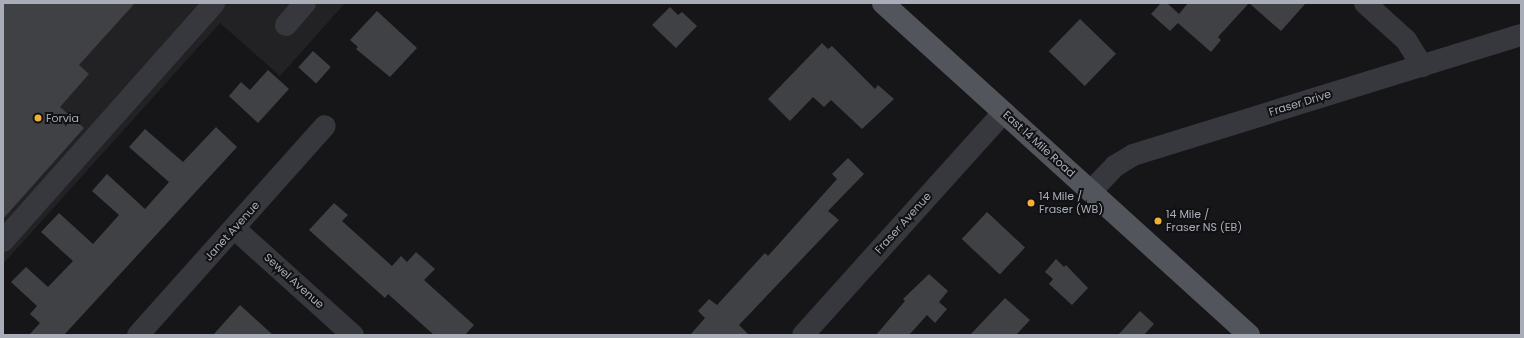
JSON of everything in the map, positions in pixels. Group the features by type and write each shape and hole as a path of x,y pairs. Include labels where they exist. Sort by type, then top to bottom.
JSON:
{"main road":[{"name":"East 14 Mile Road","path":"883,3 1249,335"}],"street":[{"path":"3,241 214,3"},
{"path":"286,25 305,3"},
{"path":"1365,3 1406,40 1422,66"},
{"name":"Fraser Drive","path":"1091,191 1115,166 1133,155 1521,35"},
{"name":"Fraser Avenue","path":"803,335 1004,112"},
{"name":"Janet Avenue","path":"138,335 325,126"},
{"name":"Sewel Avenue","path":"234,228 353,335"}],"shaded area":[{"name":"Forvia","path":"3,3 345,3 280,76 220,23 3,264"}],"building":[{"name":"Forvia","path":"3,3 135,3 79,65 89,74 60,107 84,128 3,219"},
{"path":"1161,3 1167,3 1179,14 1188,3 1249,3 1218,37 1221,40 1211,52 1178,23 1170,31 1151,14"},
{"path":"1249,3 1306,3 1281,31"},
{"path":"670,7 678,15 682,12 697,26 676,48 652,25"},
{"path":"377,11 417,48 390,77 356,49 358,47 350,40"},
{"path":"1080,19 1116,54 1085,86 1049,51"},
{"path":"822,43 828,49 832,46 875,89 878,85 894,99 862,129 831,100 824,107 813,97 790,121 768,99"},
{"path":"313,51 331,67 316,83 298,67"},
{"path":"268,70 289,89 258,123 229,96 241,82 250,90"},
{"path":"216,127 237,147 64,335 29,335 40,323 30,314 37,306 11,282 26,267 48,287 73,261 41,232 59,213 93,244 119,215 92,191 107,174 145,209 169,182 129,147 145,129 183,162"},
{"path":"848,158 864,174 828,211 839,220 739,325 749,335 690,335 705,318 698,311 709,299 717,305 765,253 768,256 837,179 832,174"},
{"path":"334,203 348,215 342,221 392,266 401,256 407,262 416,252 435,269 424,280 474,325 465,335 434,335 388,294 385,298 309,230"},
{"path":"987,212 1025,247 1000,275 962,239"},
{"path":"1056,259 1064,267 1066,265 1088,288 1072,305 1049,284 1053,279 1045,272"},
{"path":"929,274 948,291 939,302 947,309 935,323 927,315 909,335 876,335 905,301 903,299"},
{"path":"1005,298 1030,320 1016,335 970,335"},
{"path":"240,305 273,335 213,335"},
{"path":"1140,311 1154,324 1144,335 1118,335"}],"place":[{"name":"Forvia","path":"38,118"},
{"name":"14 Mile / Fraser (WB)","path":"1031,203"},
{"name":"14 Mile / Fraser NS (EB)","path":"1158,221"}]}
